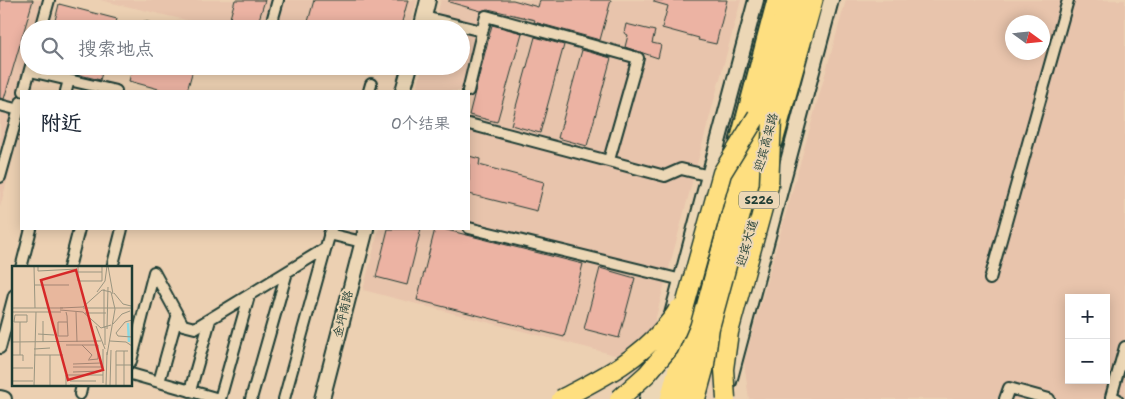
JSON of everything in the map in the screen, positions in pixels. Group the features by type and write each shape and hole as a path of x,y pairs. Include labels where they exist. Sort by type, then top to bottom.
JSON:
{"highway":[{"name":"迎宾高架路","path":"696,399 764,118 788,0"},
{"name":"迎宾高架路","path":"681,399 764,118 804,0"},
{"path":"561,399 625,364 659,335 677,313 722,173 764,118"},
{"path":"724,399 724,369 729,332 769,186 764,118"},
{"path":"619,399 647,374 669,348 681,320 687,281"},
{"path":"729,332 735,399"}],"main road":[{"name":"S226","path":"668,399 775,0"},
{"name":"迎宾大道","path":"704,399 815,0"}],"street":[{"path":"43,20 49,0"},
{"path":"273,20 278,0"},
{"path":"423,20 428,0"},
{"name":"迎宾大道","path":"724,399 832,0"},
{"path":"990,280 1068,0"},
{"path":"755,3 759,65"},
{"path":"647,399 687,281 710,176 755,3"},
{"path":"468,90 486,16 638,58 609,160"},
{"path":"809,20 810,79"},
{"path":"470,29 482,31"},
{"path":"24,90 28,75"},
{"path":"51,75 112,90"},
{"path":"404,90 408,75"},
{"path":"66,90 68,80"},
{"path":"0,105 20,106 0,177"},
{"path":"470,124 665,176 682,169 710,176"},
{"path":"470,228 687,281"},
{"path":"22,266 31,230"},
{"path":"70,266 79,230"},
{"path":"113,266 122,230"},
{"path":"284,399 330,231 364,236"},
{"name":"金坪南路","path":"322,399 364,236"},
{"path":"132,358 154,272 182,325 195,328 326,248"},
{"path":"251,399 287,272"},
{"path":"132,374 220,399 249,296"},
{"path":"0,348 12,302"},
{"path":"159,382 178,317"},
{"path":"190,391 210,320"},
{"path":"1117,399 1111,398 1125,347"},
{"path":"653,399 679,355"},
{"path":"1006,399 1009,388 1049,399"},
{"path":"0,398 4,399"}],"shaded area":[{"path":"0,0 57,0 51,20 20,20 20,75 36,75 32,90 20,90 20,133 0,207"},
{"path":"100,0 417,0 411,20 186,20"},
{"path":"441,0 741,0 653,328 619,356 363,290 379,230 470,230 470,90 416,90 420,75 470,75 470,20 435,20"},
{"path":"846,0 1125,0 1125,399 749,399 744,362"}],"building":[{"path":"0,0 33,0 27,20 20,20 20,44 4,99 0,98"},
{"path":"235,0 265,0 259,20 237,20 230,18"},
{"path":"314,0 408,0 402,20 308,20"},
{"path":"449,0 513,0 538,7 540,0 611,0 600,40 534,22 535,20 488,9 481,11 449,2"},
{"path":"654,0 727,0 716,44 662,28 668,6 654,2"},
{"path":"59,4 117,19 117,20 55,20"},
{"path":"626,24 655,31 652,43 661,45 658,58 625,47 628,35 624,33"},
{"path":"492,25 522,33 497,122 470,115"},
{"path":"535,37 564,45 540,133 511,125"},
{"path":"582,50 611,58 587,146 558,138"},
{"path":"80,75 101,75 100,80"},
{"path":"131,75 191,75 187,90 162,90 129,81"},
{"path":"470,156 480,159 479,165 544,182 537,211 470,194"},
{"path":"388,230 421,230 407,285 376,277"},
{"path":"435,230 447,230 583,264 564,337 417,300"},
{"path":"600,268 635,278 619,338 584,329"}]}
